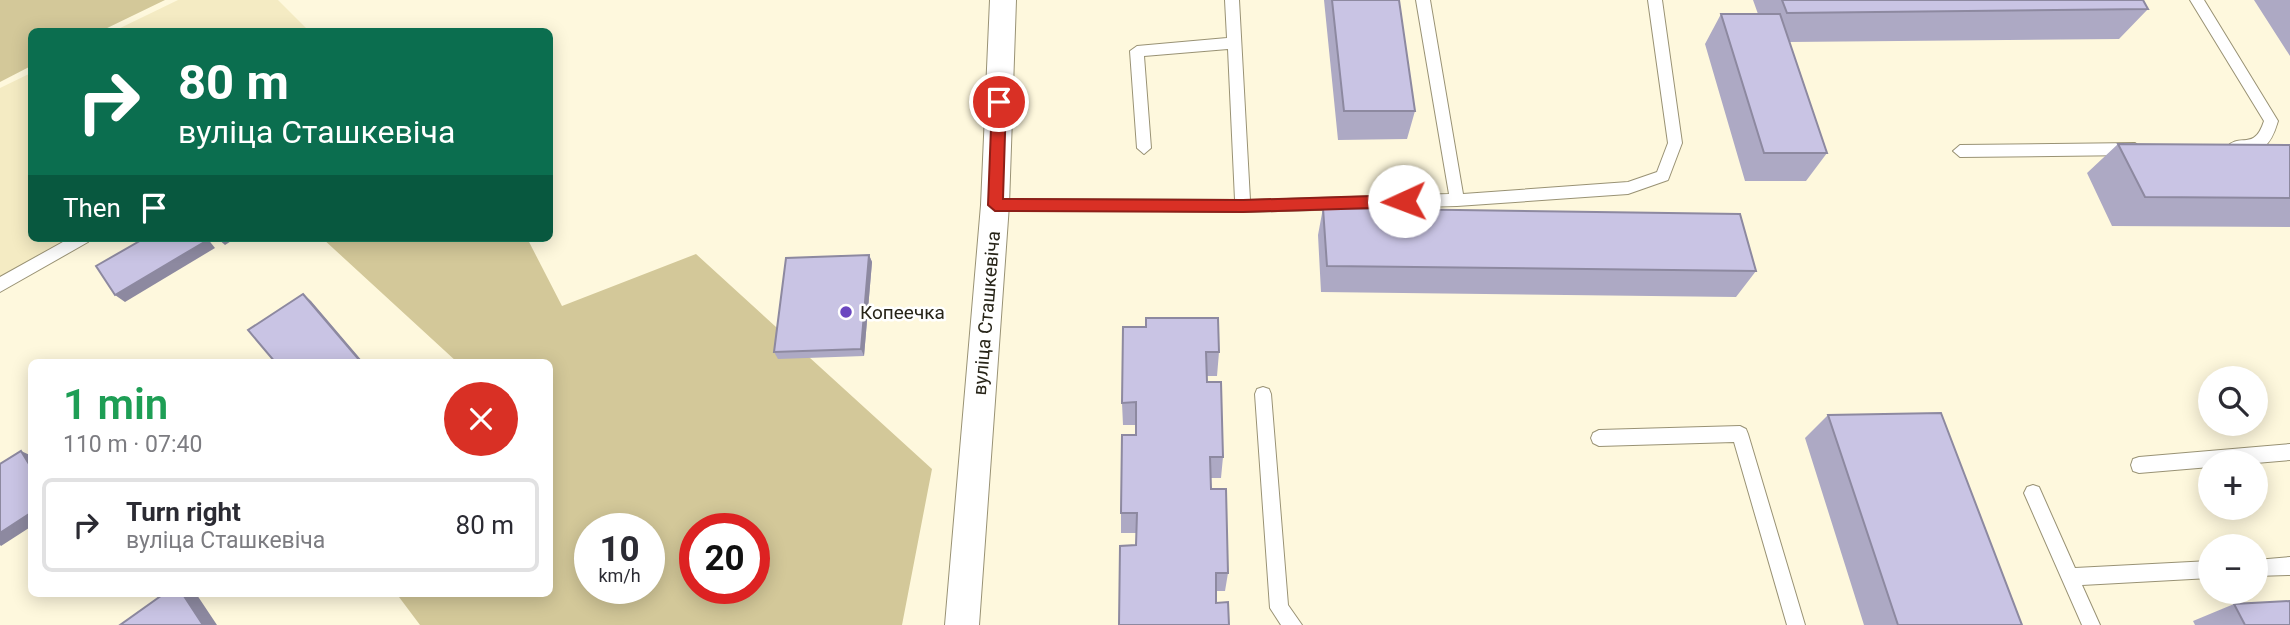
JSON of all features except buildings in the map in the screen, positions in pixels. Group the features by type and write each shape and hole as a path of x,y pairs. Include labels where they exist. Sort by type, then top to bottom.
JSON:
{"street":[{"name":"вуліца Сташкевіча","path":"962,625 995,205 1003,0"}],"lane":[{"path":"1232,0 1243,206"},
{"path":"1423,0 1457,200"},
{"path":"995,205 1243,206 1457,200 1628,188 1663,176 1675,143 1655,0"},
{"path":"2197,0 2271,121 2266,137 2252,147 2224,147"},
{"path":"1144,148 1137,51 1234,43"},
{"path":"1961,151 2155,148"},
{"path":"0,285 76,242"},
{"path":"1263,394 1279,608 1293,625"},
{"path":"1599,438 1740,434 1796,625"},
{"path":"2139,464 2290,452"},
{"path":"2033,493 2091,625"},
{"path":"2268,567 2290,566"},
{"path":"2069,577 2198,571"}],"shaded area":[{"path":"0,0 165,0 107,28 28,28 28,68 0,82"},
{"path":"178,0 278,0 306,28 120,28"},
{"path":"28,74 28,242 63,242 0,279 0,88"},
{"path":"326,242 529,242 562,306 696,254 932,469 902,625 420,625 399,597 553,597 553,359 454,359"}],"place":[{"name":"Копеечка","path":"846,312"}],"route":[{"path":"999,102 995,205 1243,206 1404,201"}]}
